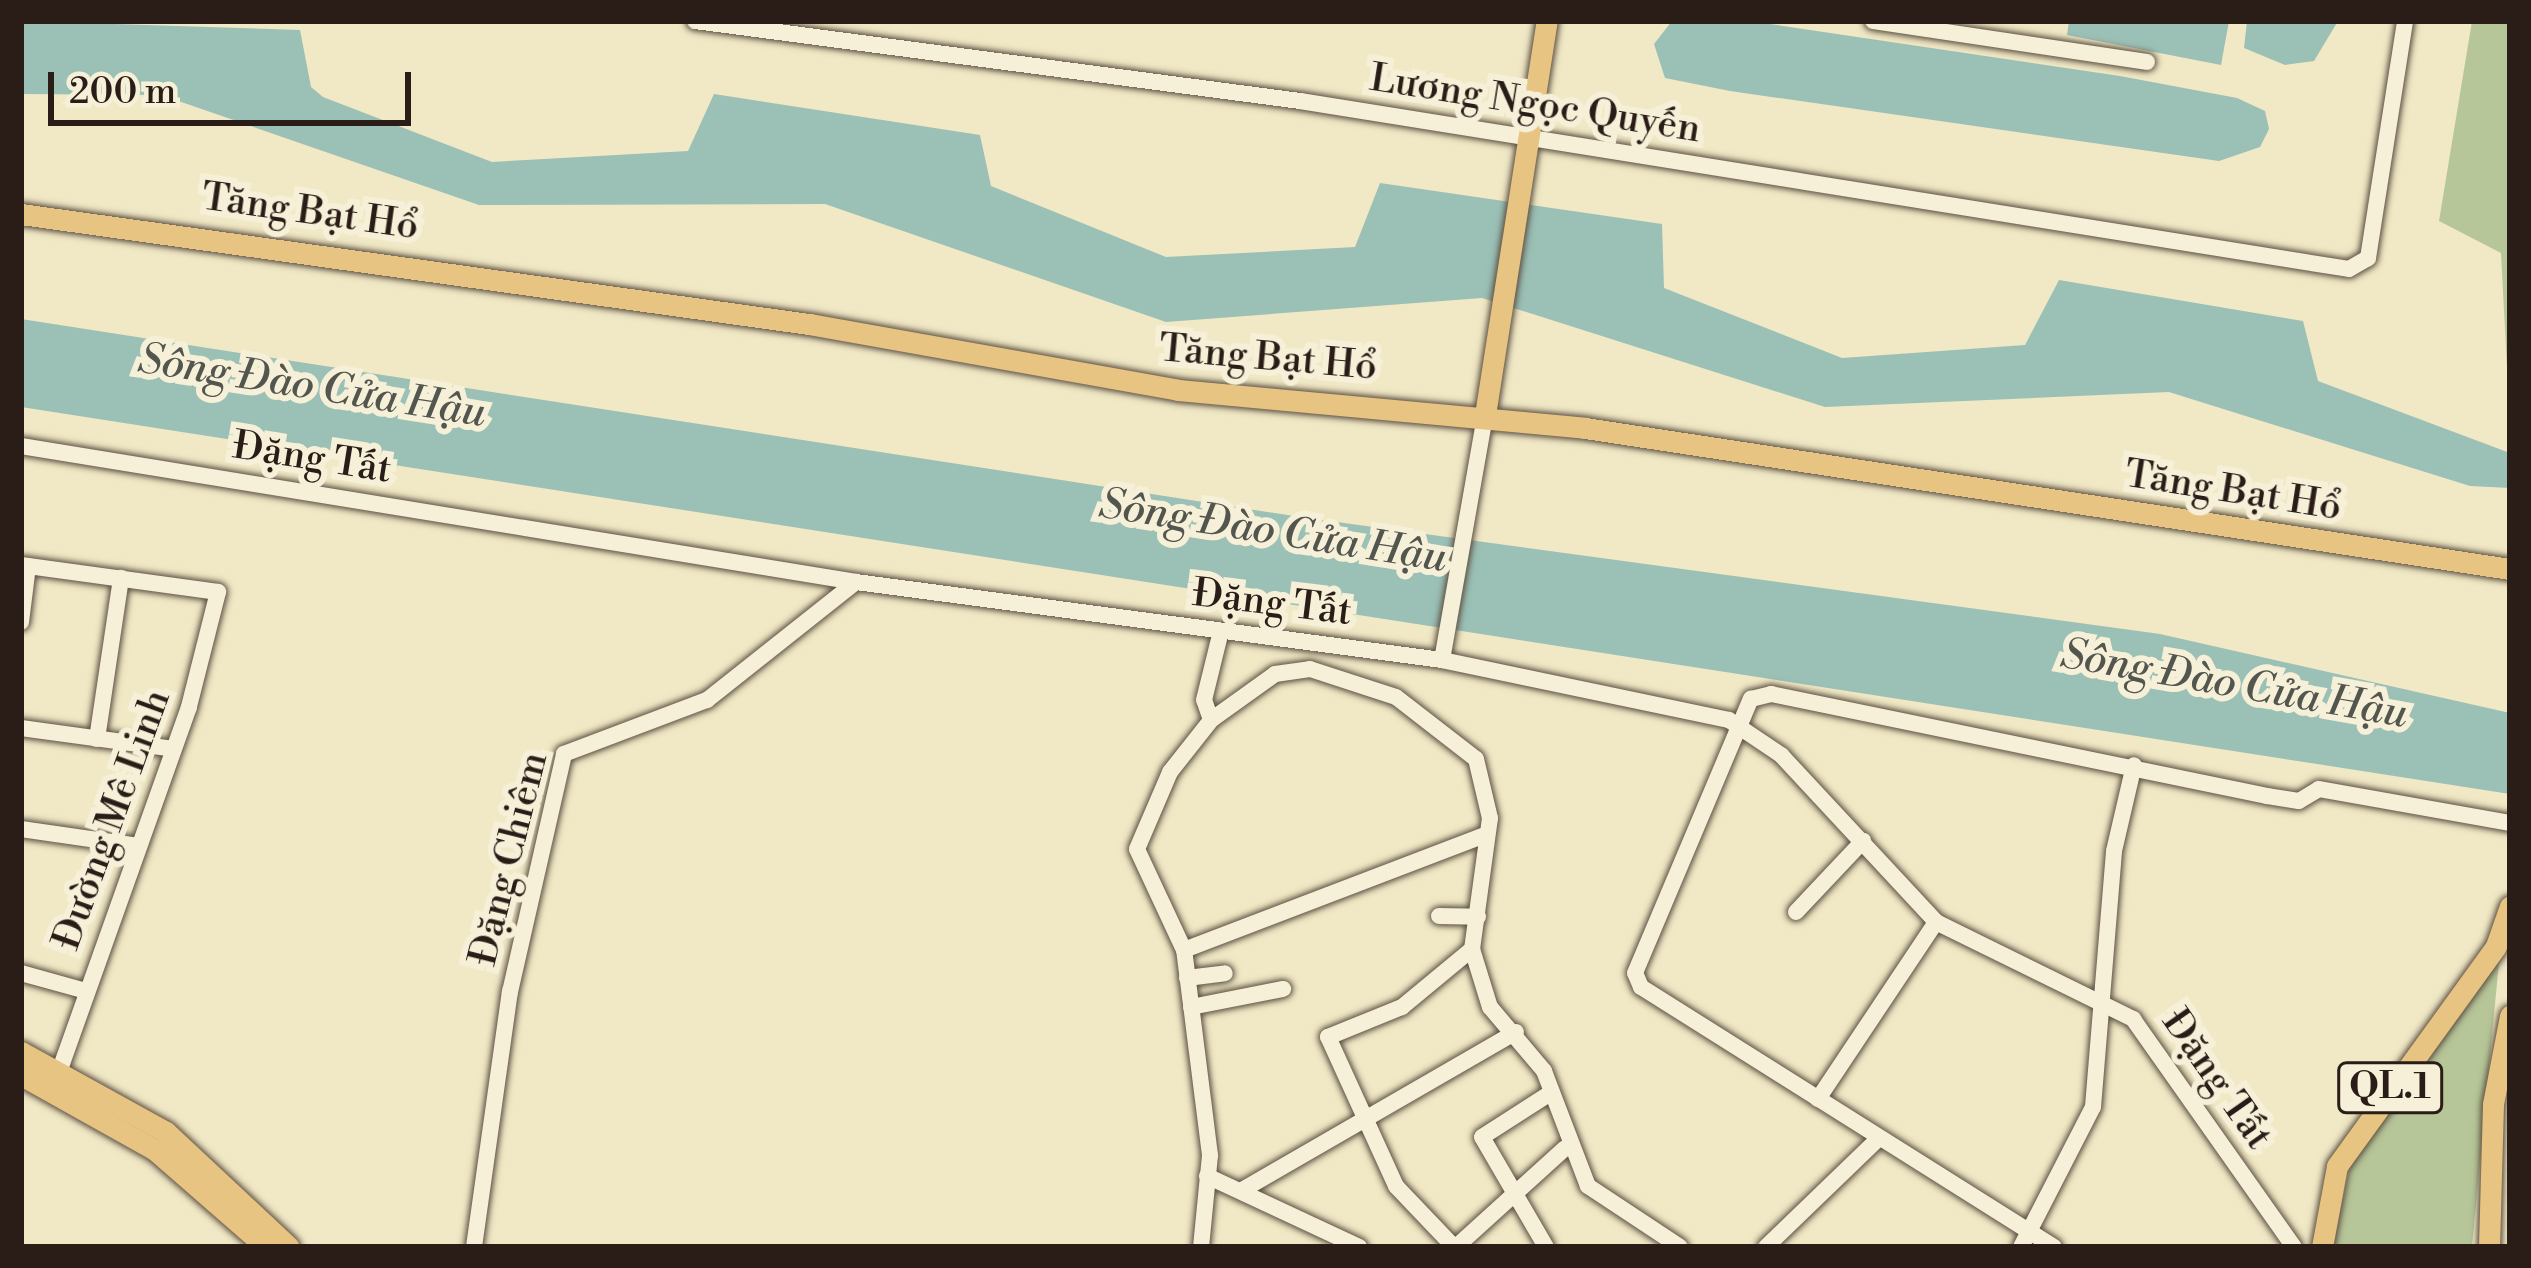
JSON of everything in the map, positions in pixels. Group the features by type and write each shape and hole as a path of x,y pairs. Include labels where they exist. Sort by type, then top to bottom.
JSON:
{"main road":[{"path":"1485,415 1547,21"},
{"name":"Tăng Bạt Hổ","path":"21,214 808,324 1178,390 1485,415 2510,569"},
{"name":"QL.1","path":"2322,1247 2327,1192 2353,1138 2503,950 2510,906"},
{"name":"QL.1","path":"2489,1247 2510,1016"},
{"path":"21,1052 60,1069 160,1141 289,1247"},
{"path":"21,1075 160,1141 266,1247"}],"street":[{"name":"Lương Ngọc Quyến","path":"695,21 1528,139 2362,266 2404,21"},
{"path":"1883,22 2147,62"},
{"path":"1442,660 1485,415"},
{"name":"Đặng Tất","path":"21,446 856,582 1442,660 1740,724 1863,841 1936,922 2110,1001 2161,1051 2285,1243"},
{"path":"21,622 24,565 122,578 97,739"},
{"name":"Đường Mê Linh","path":"60,1069 174,749 218,592 122,578"},
{"name":"Đặng Chiêm","path":"474,1247 510,992 564,754 707,700 856,582"},
{"path":"1211,720 1204,700 1221,631"},
{"path":"1201,1247 1207,1176 1184,950 1138,849 1170,772 1211,720 1275,674 1358,677 1476,759 1488,774 1472,949 1490,1006 1516,1032 1549,1094 1565,1148 1604,1204 1675,1246"},
{"path":"2054,1247 2022,1239 1879,1138 1648,993 1635,973 1750,699 1771,694 2283,798 2319,789 2510,823"},
{"path":"21,728 174,749"},
{"path":"2022,1239 2093,1107 2087,1076 2110,1001 2114,851 2134,765"},
{"path":"21,829 139,846"},
{"path":"1184,950 1484,836"},
{"path":"1796,912 1863,841"},
{"path":"1438,916 1478,916"},
{"path":"1818,1099 1936,922"},
{"path":"1472,949 1402,1007 1328,1037 1361,1117 1396,1186 1455,1247 1512,1202 1565,1148"},
{"path":"21,973 86,991"},
{"path":"1187,978 1225,974"},
{"path":"1191,1007 1283,989"},
{"path":"1244,1189 1361,1117 1516,1032"},
{"path":"1546,1247 1512,1202 1482,1137 1549,1094"},
{"path":"1766,1247 1879,1138"},
{"path":"1207,1176 1244,1189 1359,1247"}],"green space":[{"path":"2472,21 2510,21 2510,425 2501,253 2439,221"},
{"path":"2499,962 2472,1247 2333,1247 2350,1166"}],"water":[{"path":"21,21 300,30 311,87 323,97 492,162 688,151 714,94 980,135 991,186 1166,257 1355,247 1380,183 1662,224 1664,288 1842,358 2025,345 2059,280 2303,321 2318,381 2510,453 2510,488 2470,486 2169,392 1825,407 1482,298 1166,322 825,204 479,205 161,95 21,94"},
{"path":"1672,21 1750,21 2120,76 2237,98 2265,111 2269,129 2260,147 2219,161 1730,91 1665,78 1654,44"},
{"path":"2069,21 2229,21 2221,65 2067,35"},
{"path":"2247,21 2338,21 2314,61 2285,65 2244,48"},
{"name":"Sông Đào Cửa Hậu","path":"21,319 1300,517 2160,634 2510,713 2510,794 21,407"}]}
